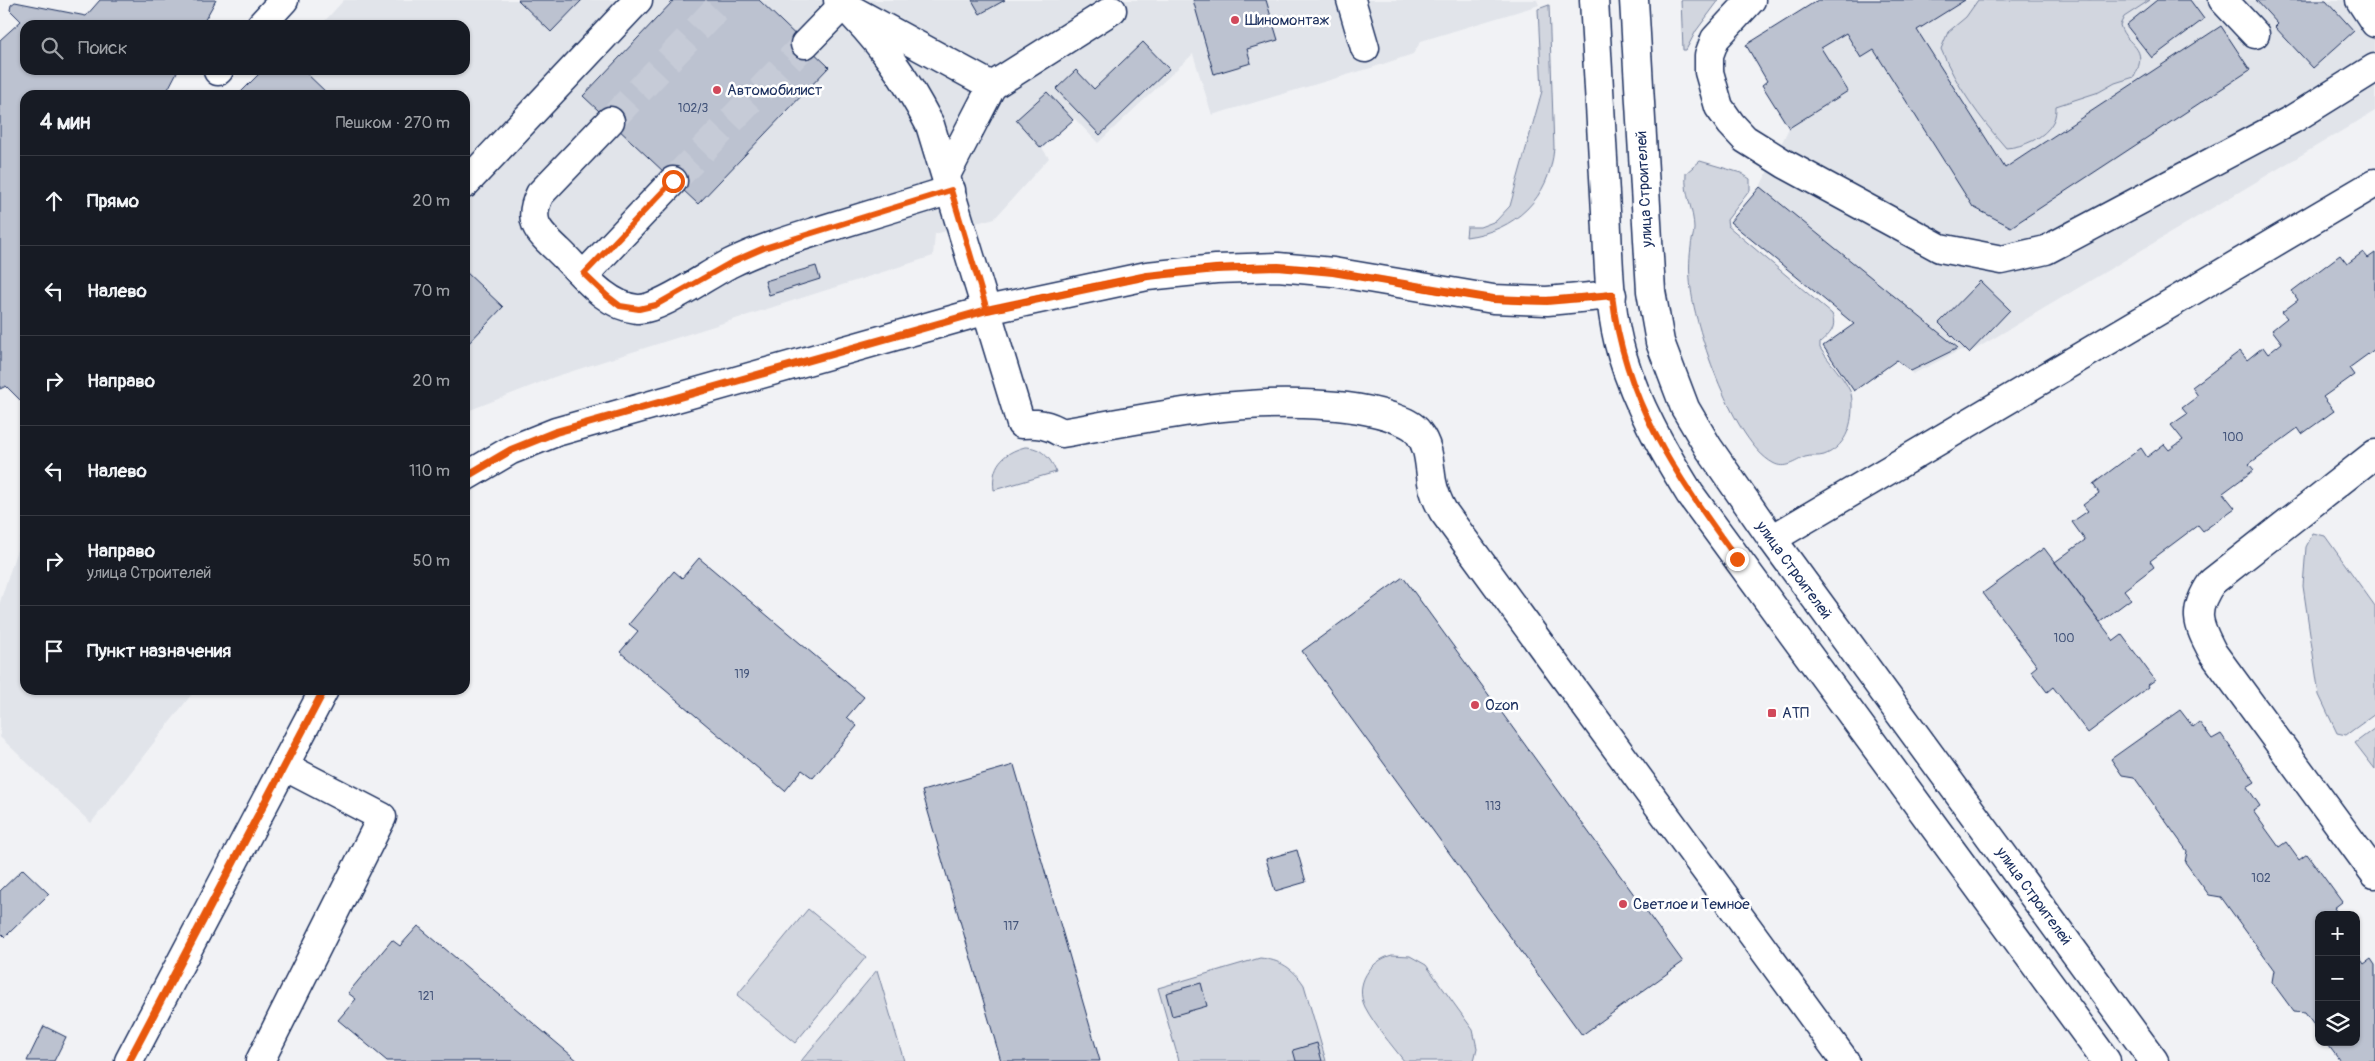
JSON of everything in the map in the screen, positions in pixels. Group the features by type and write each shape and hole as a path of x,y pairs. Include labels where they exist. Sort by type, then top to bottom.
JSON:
{"main road":[{"path":"266,20 284,0"},
{"path":"470,179 638,0"},
{"path":"1351,0 1365,48"},
{"path":"1594,0 1612,295 1622,353 1634,392 1649,425 1684,486 2106,1061"},
{"name":"улица Строителей","path":"1634,0 1651,291 1660,342 1685,408 1708,447 1772,539 2154,1061"},
{"path":"1751,0 1715,39 1709,55 1709,72 1719,107 1745,139 1777,159 1940,248 2002,260 2046,250 2293,119 2375,68"},
{"path":"2223,0 2255,34"},
{"path":"2360,0 2375,23"},
{"path":"805,44 840,2"},
{"path":"840,2 992,86"},
{"path":"840,2 876,40 907,82 930,125 1020,424 1037,423 1050,426 1062,433 1188,410 1263,403 1321,405 1360,409 1403,421 1417,430 1424,441 1430,459 1432,483 1443,511 1844,1061"},
{"path":"610,121 540,194 533,207 534,220 542,235 607,296 620,306 639,309 656,305 732,262 764,248 949,183 992,86 1112,10"},
{"path":"584,274 673,181"},
{"path":"1772,539 2375,183"},
{"path":"470,474 511,450 556,432 987,310 1147,276 1216,269 1278,267 1333,272 1493,299 1547,301 1651,291"},
{"path":"2375,454 2212,582 2201,598 2198,617 2204,635 2214,653 2375,874"},
{"path":"129,1061 321,695"},
{"path":"260,1061 382,817 284,766"}],"shaded area":[{"path":"344,0 1537,0 1539,5 1421,41 1413,54 1212,115 1193,54 1098,143 1075,119 1073,120 1042,148 1049,158 995,218 935,234 933,256 554,377 470,410 470,90 243,90 258,75 470,75 470,20 326,20"},
{"path":"1681,0 1719,0 1696,31 1686,50 1683,50"},
{"path":"1818,0 2375,0 2375,111 1969,353 1961,350 1913,374 1897,360 1854,391 1823,346 1854,324 1730,222 1760,187 1789,128 1762,85 1767,81 1746,45"},
{"path":"1978,0 2150,0 2124,17 2120,25 2127,38 2139,52 2139,66 2134,77 2115,83 2099,92 2056,106 2054,120 2045,133 2026,144 2006,148 1969,101 1941,49 1948,32 1966,17"},
{"path":"1549,5 1554,148 1551,166 1537,197 1527,209 1500,228 1484,234 1466,237 1467,227 1480,227 1496,221 1510,206 1542,91 1538,9"},
{"path":"1700,161 1741,173 1750,179 1750,190 1727,220 1728,226 1832,314 1833,327 1830,334 1820,343 1820,348 1850,391 1852,414 1849,429 1842,442 1824,455 1805,457 1794,463 1782,466 1773,463 1758,451 1744,433 1719,384 1700,331 1694,308 1690,278 1691,245 1694,229 1686,189 1686,173"},
{"path":"1025,447 1036,449 1045,454 1056,472 994,490 996,467 1004,457"},
{"path":"2313,533 2325,536 2375,606 2375,714 2346,735 2337,733 2319,695 2303,586 2306,547"},
{"path":"20,540 20,695 191,695 91,823 0,737 0,602"},
{"path":"2375,728 2375,769 2355,743"},
{"path":"808,909 866,957 795,1043 737,995"},
{"path":"1392,955 1410,956 1426,965 1473,1030 1477,1048 1474,1061 1404,1061 1383,1035 1365,1007 1361,990 1366,975 1371,968 1377,962"},
{"path":"1260,958 1285,966 1304,985 1326,1061 1179,1061 1158,988"},
{"path":"877,970 904,1061 801,1061"}],"building":[{"path":"100,0 216,0 205,20 20,20 10,10 11,5 15,2 86,16"},
{"path":"518,0 582,0 551,32"},
{"path":"674,0 759,0 829,67 698,204 583,96"},
{"path":"972,0 1005,0 980,14"},
{"name":"Шиномонтаж","path":"1193,0 1266,0 1278,40 1247,49 1251,63 1214,74"},
{"path":"1818,0 1965,0 1917,30 2005,168 2221,26 2250,70 2011,227 1973,207 1874,50 1861,58 1846,33 1821,48 1848,91 1789,128 1762,85 1767,81 1746,45"},
{"path":"2157,0 2190,0 2204,19 2152,58 2126,25"},
{"path":"2256,0 2326,0 2354,31 2313,68 2275,27 2278,24"},
{"path":"20,22 20,75 175,75 168,90 20,90 20,400 6,386 0,389 0,40"},
{"path":"1143,42 1169,69 1100,135 1056,89 1076,70 1094,89"},
{"path":"258,75 308,75 324,90 243,90"},
{"path":"1047,92 1073,120 1041,148 1016,120"},
{"path":"1760,187 1958,348 1911,371 1897,360 1854,391 1823,346 1854,324 1730,222"},
{"path":"2363,252 2368,258 2375,253 2375,349 2349,368 2354,375 2323,397 2334,411 2302,434 2298,428 2249,464 2254,470 2223,493 2235,508 2203,531 2198,525 2150,561 2154,567 2124,590 2131,599 2100,622 2055,562 2085,540 2072,522 2088,511 2083,505 2099,493 2093,484 2141,448 2147,457 2164,444 2169,450 2183,440 2171,425 2187,414 2182,408 2198,396 2192,387 2240,351 2247,360 2263,347 2268,354 2282,343 2272,330 2287,318 2282,312 2298,300 2292,291 2340,255 2347,264"},
{"path":"816,266 820,279 769,295 765,281"},
{"path":"470,276 503,307 470,342"},
{"path":"1980,281 2010,310 1969,353 1939,323"},
{"path":"2044,548 2114,641 2122,635 2155,680 2148,685 2149,687 2088,733 2053,687 2047,692 2031,671 2037,666 1983,593"},
{"path":"699,558 864,697 847,717 857,726 813,778 802,770 785,791 620,652 638,631 629,624 674,571 682,578"},
{"path":"1403,577 1683,962 1582,1035 1302,651"},
{"path":"2180,710 2193,727 2199,722 2212,739 2221,734 2255,782 2247,787 2260,806 2253,811 2279,847 2286,842 2299,860 2307,854 2342,902 2334,908 2336,911 2315,911 2315,1027 2305,1013 2294,1012 2272,982 2274,970 2221,897 2209,895 2185,862 2187,851 2134,777 2122,775 2111,759"},
{"path":"1014,765 1100,1061 1001,1061 922,791"},
{"path":"1297,850 1306,882 1275,891 1266,859"},
{"path":"23,869 49,894 5,937 0,932 0,891"},
{"path":"418,926 578,1061 387,1061 338,1020 356,999 348,993 392,940 400,946"},
{"path":"2360,958 2364,964 2371,959 2375,965 2375,1061 2340,1061 2329,1046 2360,1046"},
{"path":"1201,983 1207,1006 1172,1016 1166,993"},
{"path":"44,1026 66,1037 54,1061 27,1061"},
{"path":"1317,1043 1322,1061 1296,1061 1293,1050"}],"tunnel":[{"path":"610,121 725,0"},
{"path":"673,181 805,44"}],"cycle path":[{"path":"470,474 511,450 556,432 987,310 1147,276 1216,269 1278,267 1333,272 1493,299 1547,301 1612,295"},
{"path":"129,1061 321,695"}],"place":[{"name":"Шиномонтаж","path":"1235,20"},
{"name":"Автомобилист","path":"717,90"},
{"name":"Ozon","path":"1475,705"},
{"name":"АТП","path":"1772,713"},
{"name":"Светлое и Темное","path":"1623,904"}],"route":[{"path":"673,181 584,274 620,306 639,309 656,305 732,262 764,248 951,190 987,310 1147,276 1216,269 1278,267 1333,272 1493,299 1547,301 1612,295 1622,353 1634,392 1649,425 1690,494 1737,559"}]}
